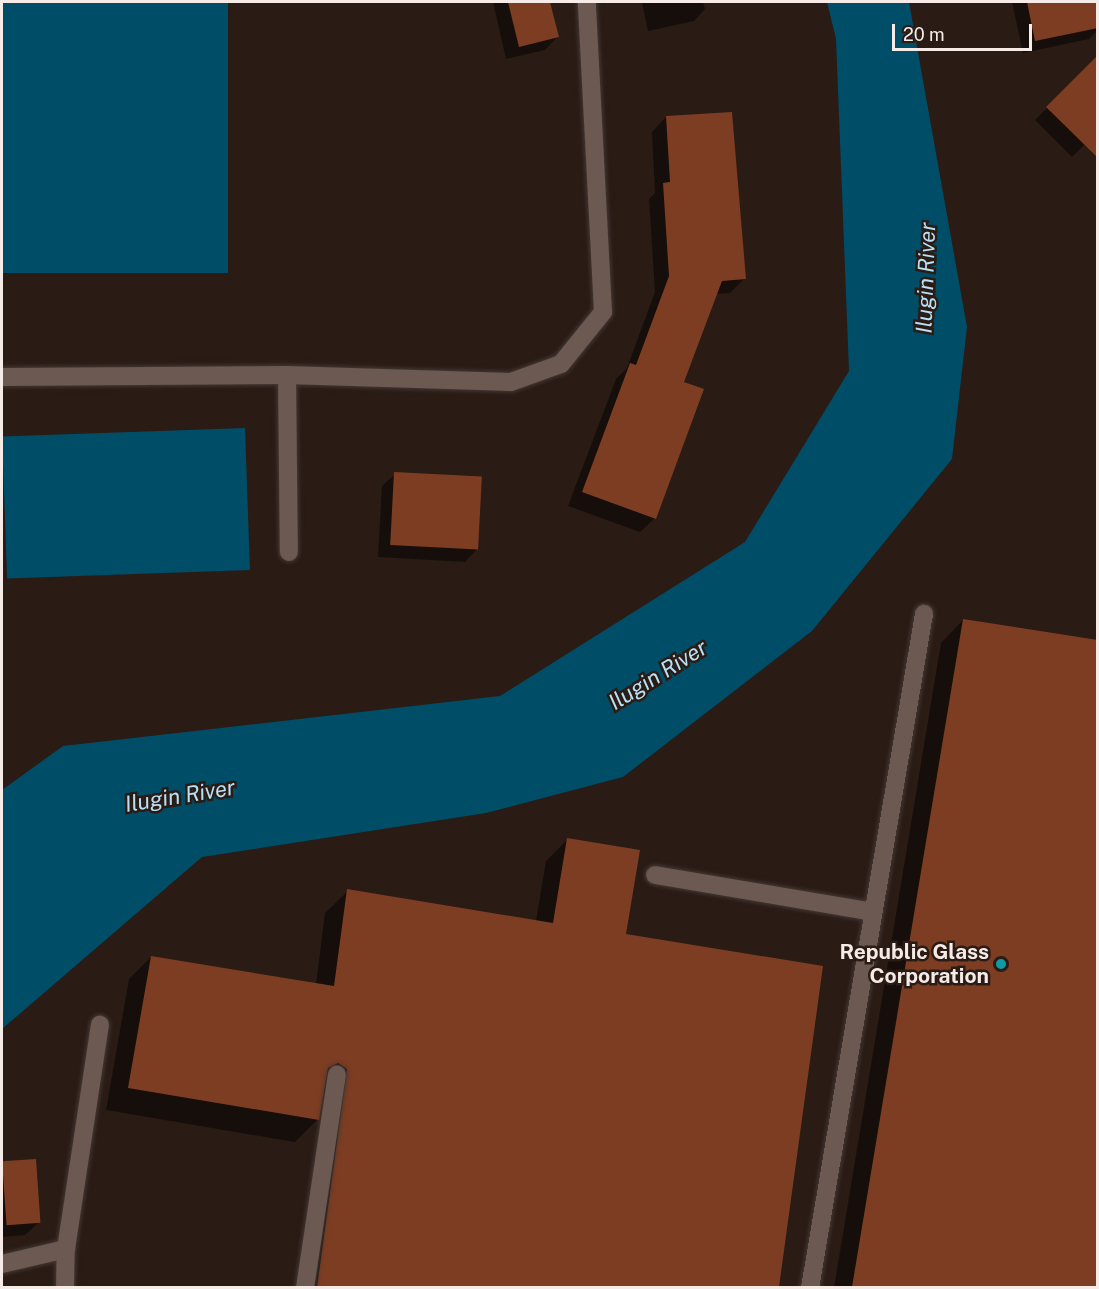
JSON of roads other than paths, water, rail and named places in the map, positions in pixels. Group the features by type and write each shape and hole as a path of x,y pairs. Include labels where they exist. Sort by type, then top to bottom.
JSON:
{"lane":[{"path":"2,377 287,375 511,382 561,364 603,312 587,2"},
{"path":"287,375 289,552"},
{"path":"810,1287 924,614"},
{"path":"655,875 873,912"},
{"path":"65,1287 66,1249 100,1025"},
{"path":"305,1287 337,1074"},
{"path":"2,1264 66,1249"}],"water":[{"path":"2,2 228,2 228,273 2,273"},
{"name":"Ilugin River","path":"827,2 909,2 967,327 952,459 812,631 623,777 486,813 202,857 2,1029 2,790 63,746 500,696 745,542 849,371 836,39"},
{"path":"245,428 250,570 7,578 2,436"}],"place":[{"name":"Republic Glass Corporation","path":"1001,964"}]}
